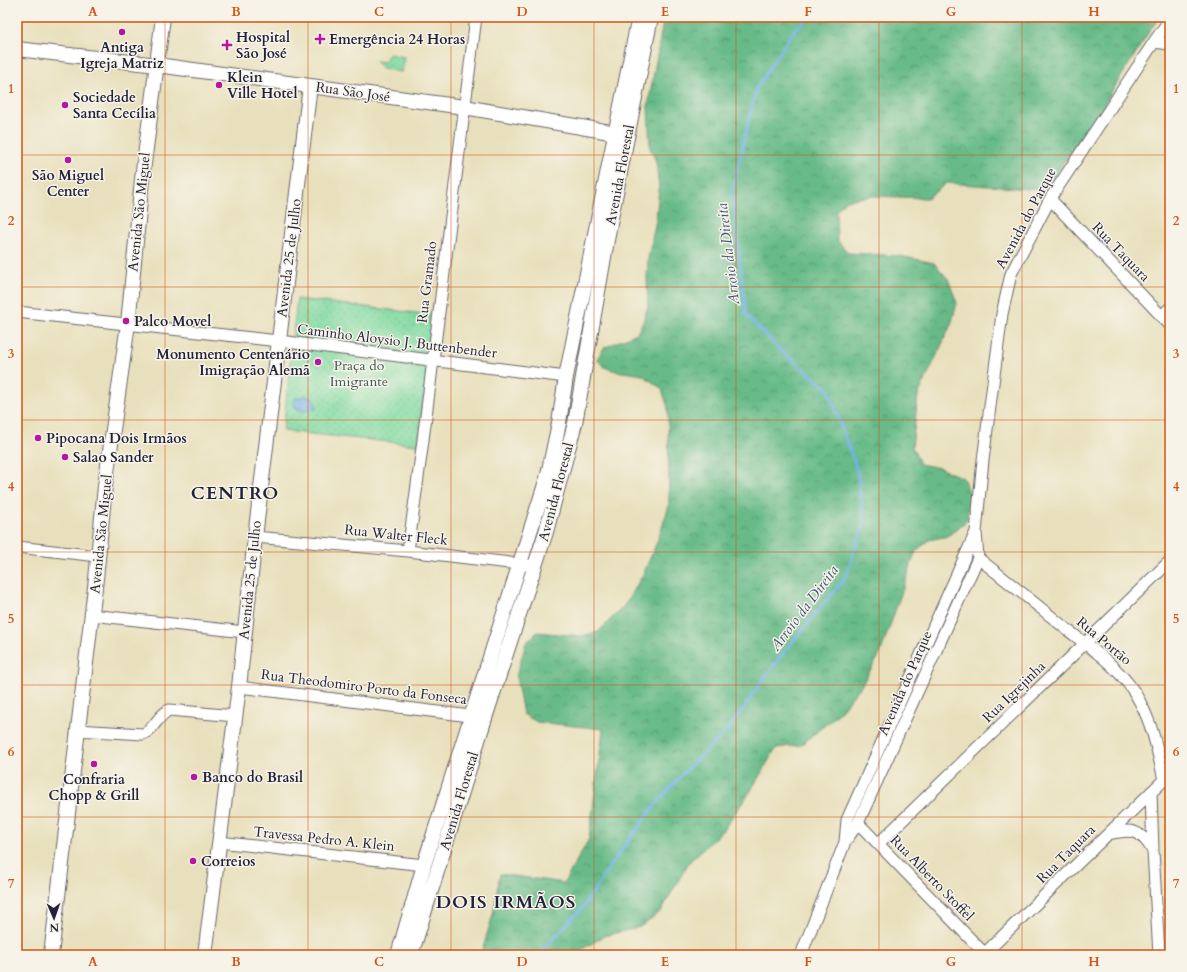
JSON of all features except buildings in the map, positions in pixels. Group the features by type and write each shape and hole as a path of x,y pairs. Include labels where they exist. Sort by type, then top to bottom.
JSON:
{"main road":[{"name":"Avenida São Miguel","path":"51,955 105,486 128,324 142,179 163,17"},
{"name":"Avenida Florestal","path":"410,955 443,828 478,717 520,564 548,475 559,423 566,377 639,17"},
{"name":"Avenida Florestal","path":"478,717 535,566 546,532 575,423 610,223 651,17"},
{"name":"Rua São José","path":"17,49 157,65 464,107 616,133"},
{"name":"Avenida 25 de Julho","path":"205,955 239,688 278,341 310,86"},
{"name":"Avenida Florestal","path":"398,955 424,865 443,828"}],"street":[{"name":"Rua Gramado","path":"408,550 476,17"},
{"name":"Avenida do Parque","path":"801,955 845,842 858,823 978,558 976,532 989,407 1002,314 1011,274 1050,199 1170,19"},
{"path":"1154,42 1170,44"},
{"name":"Rua Taquara","path":"1050,199 1170,325"},
{"path":"1161,316 1170,308"},
{"name":"Caminho Aloysio J. Buttenbender","path":"17,312 278,341 566,377"},
{"name":"Avenida do Parque","path":"845,842 847,820 976,532"},
{"name":"Rua Walter Fleck","path":"255,537 408,550 535,566"},
{"path":"17,547 98,556"},
{"name":"Rua Portão","path":"978,558 1085,644 1124,678 1140,701 1150,724 1167,777"},
{"name":"Rua Igrejinha","path":"878,844 1170,561"},
{"path":"91,615 245,632"},
{"name":"Rua Theodomiro Porto da Fonseca","path":"239,688 478,717"},
{"path":"77,730 143,734 149,731 163,713 169,710 235,716"},
{"name":"Rua Taquara","path":"983,954 1167,777"},
{"path":"1151,792 1159,955"},
{"name":"Rua Alberto Stoffel","path":"858,823 983,954"},
{"path":"1106,835 1124,830 1136,832 1143,836 1153,851"},
{"name":"Travessa Pedro A. Klein","path":"219,842 424,865"}],"green space":[{"path":"664,17 1160,17 1150,30 1101,109 1049,184 1043,190 947,183 927,198 872,196 846,200 836,211 837,240 848,253 900,256 934,263 948,279 957,303 951,325 918,395 912,447 920,464 940,468 963,478 971,497 966,521 948,536 929,540 916,551 880,654 861,686 837,715 801,745 776,748 750,792 723,830 689,862 661,911 640,927 604,936 573,955 481,955 493,914 500,874 564,883 589,839 603,729 537,722 523,714 516,677 526,643 537,632 581,636 598,632 624,606 643,575 657,542 669,506 668,408 662,389 643,375 616,371 604,367 597,359 604,348 637,333 643,322 648,306 648,259 656,220 659,188 656,161 650,148 648,106"},
{"path":"389,54 404,57 401,72 381,68 376,61 384,62"},
{"name":"Praça do Imigrante","path":"297,299 433,315 418,445 283,431"}],"water":[{"path":"305,396 314,398 316,409 303,411 295,407 293,404 294,399"}],"waterway":[{"name":"Arroio da Direita","path":"538,955 584,906 615,859 652,809 688,768 728,730 773,666 845,578 864,523 857,470 828,389 779,349 746,315 732,192 756,89 794,30 810,17"}],"place":[{"name":"Antiga Igreja Matriz","path":"122,32"},
{"name":"Emergência 24 Horas","path":"320,39"},
{"name":"Hospital São José","path":"227,45"},
{"name":"Klein Ville Hotel","path":"219,85"},
{"name":"Sociedade Santa Cecília","path":"65,105"},
{"name":"São Miguel Center","path":"68,160"},
{"name":"Palco Movel","path":"126,321"},
{"name":"Monumento Centenário Imigração Alemã","path":"318,362"},
{"name":"Pipocana Dois Irmãos","path":"38,438"},
{"name":"Salao Sander","path":"65,457"},
{"name":"Confraria Chopp & Grill","path":"94,764"},
{"name":"Banco do Brasil","path":"194,777"},
{"name":"Correios","path":"193,861"}],"district":[{"name":"CENTRO","path":"235,493"},
{"name":"DOIS IRMÃOS","path":"506,902"}]}
